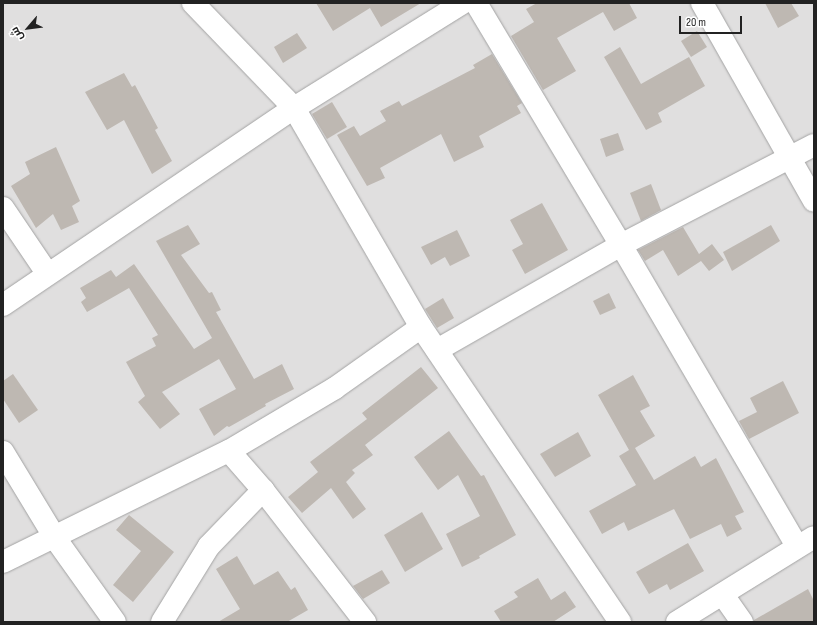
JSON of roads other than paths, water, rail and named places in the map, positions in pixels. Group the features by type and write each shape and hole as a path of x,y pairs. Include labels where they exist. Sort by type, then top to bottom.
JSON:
{"street":[{"path":"193,3 205,13 294,108 421,327 620,622"},
{"path":"3,305 47,273 294,108 463,3"},
{"path":"476,3 621,245 806,542 677,622"},
{"path":"702,3 814,201"},
{"path":"437,350 621,245 814,145"},
{"path":"3,208 47,273"},
{"path":"3,562 55,538 229,451 335,388 421,327"},
{"path":"229,451 263,490 366,622"},
{"path":"3,452 55,538 115,622"},
{"path":"162,622 209,546 263,490"},
{"path":"723,594 742,622"}]}
